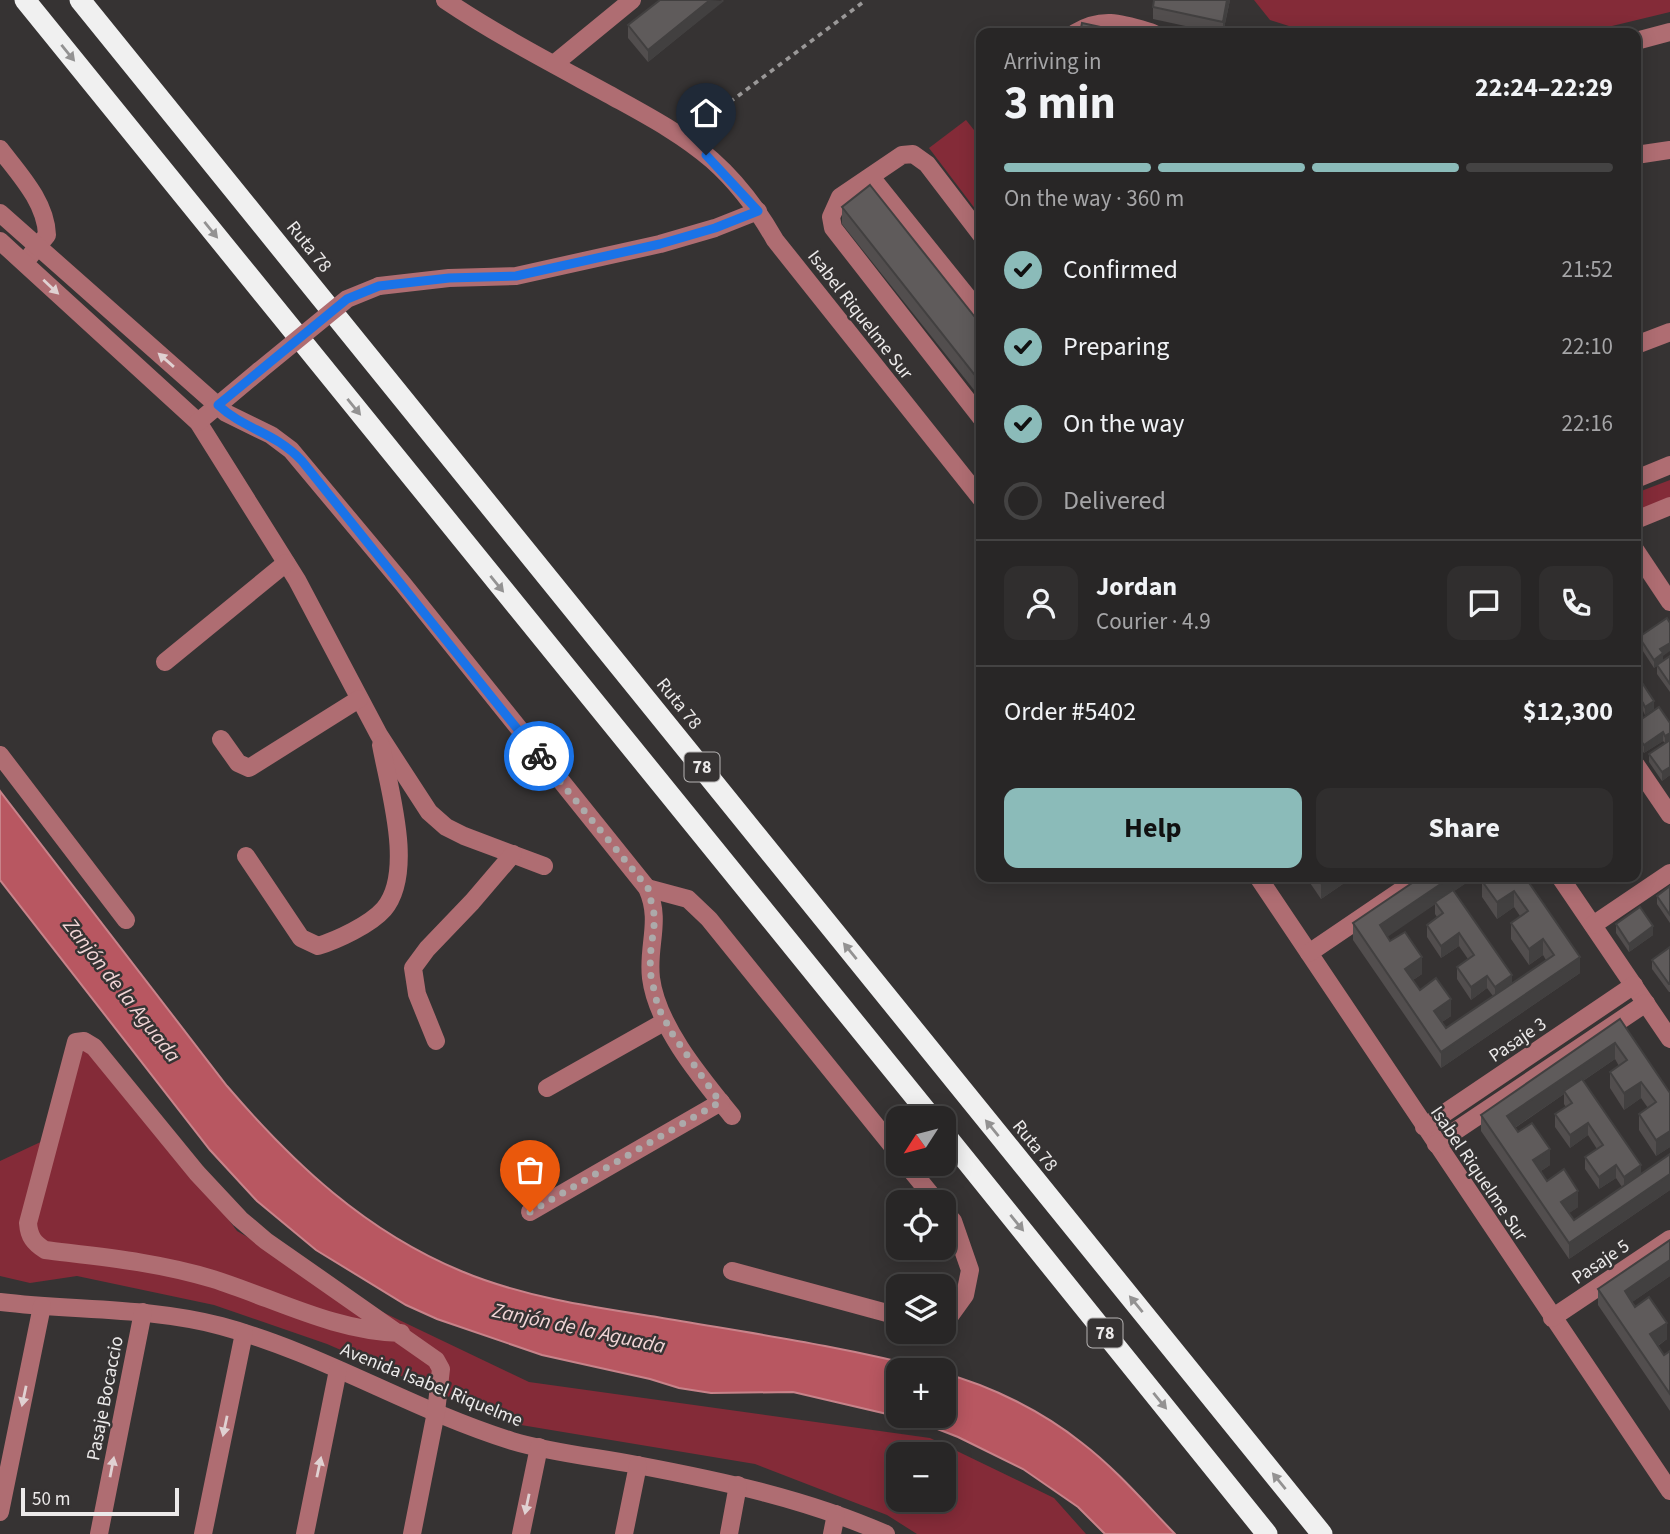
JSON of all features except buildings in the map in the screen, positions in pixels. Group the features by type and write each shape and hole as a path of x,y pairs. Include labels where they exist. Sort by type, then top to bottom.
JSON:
{"highway":[{"name":"78","path":"25,0 922,1106"},
{"name":"Ruta 78","path":"80,0 1322,1534"},
{"name":"78","path":"956,1148 1267,1534"}],"street":[{"path":"554,64 632,0"},
{"name":"Isabel Riquelme Sur","path":"451,1 682,138 706,155 758,211 775,240 976,490"},
{"path":"1086,28 1096,23 1119,23 1136,28"},
{"path":"1641,40 1670,32"},
{"path":"0,149 30,189 46,224 47,235 24,262"},
{"path":"1641,154 1670,150"},
{"path":"976,228 927,164 913,154 902,155 840,197 831,217 833,228 976,411"},
{"path":"871,177 976,308"},
{"path":"198,422 347,299 379,286 449,278 516,276 660,244 715,228 758,211"},
{"path":"0,213 218,405 236,419 280,441 302,461 648,888 655,918 650,957 651,977 658,1007 664,1022 732,1116"},
{"path":"0,241 198,422 286,563 379,735 429,811 446,827 544,866"},
{"path":"1641,343 1670,332"},
{"path":"1641,477 1670,466"},
{"path":"1641,518 1670,506"},
{"path":"1641,558 1670,602"},
{"path":"165,662 286,563"},
{"path":"221,739 238,763 249,768 359,699"},
{"path":"247,856 301,938 318,946 335,941 384,909 397,881 400,850 379,735"},
{"path":"0,755 126,920"},
{"path":"1641,772 1670,815"},
{"path":"436,1041 417,994 414,968 427,949 513,854"},
{"path":"1593,925 1670,873"},
{"name":"Isabel Riquelme Sur","path":"1261,882 1670,1491"},
{"path":"1309,953 1414,882"},
{"path":"1563,882 1668,1032"},
{"path":"648,888 688,899 709,919 886,1138"},
{"name":"Pasaje 3","path":"1424,1127 1634,985"},
{"path":"1436,1144 1646,1003"},
{"path":"547,1088 664,1022"},
{"path":"401,1333 372,1332 330,1322 214,1279 145,1261 45,1250 35,1243 29,1235 28,1223 76,1042 84,1041 94,1047 197,1173 240,1219 266,1241 401,1333 436,1360 441,1369 436,1412 412,1534"},
{"path":"530,1212 720,1102"},
{"path":"916,1176 927,1190"},
{"path":"956,1230 970,1270 965,1295 956,1308"},
{"name":"Pasaje 5","path":"1552,1318 1670,1239"},
{"path":"732,1271 886,1313"},
{"name":"Avenida Isabel Riquelme","path":"0,1302 143,1312 197,1321 244,1333 513,1441 738,1485 836,1514 886,1534"},
{"path":"0,1512 42,1306"},
{"name":"Pasaje Bocaccio","path":"99,1534 143,1312"},
{"path":"203,1534 244,1333"},
{"path":"305,1534 338,1370"},
{"path":"521,1534 539,1447"},
{"path":"624,1534 638,1465"},
{"path":"729,1534 738,1485"},
{"path":"832,1534 836,1514"}],"path":[{"path":"682,138 866,0"}],"shaded area":[{"path":"1254,0 1670,0 1670,12 1604,28 1295,28 1270,20"},
{"path":"966,120 976,132 976,210 929,148"},
{"path":"1670,480 1670,500 1641,511 1641,491"},
{"path":"90,1034 237,1231 351,1297 529,1382 930,1438 938,1442 886,1442 886,1512 956,1512 956,1451 1054,1498 1086,1534 917,1534 887,1515 755,1464 509,1423 327,1344 214,1305 77,1276 30,1283 0,1276 0,1161 47,1139"}],"water":[{"name":"Zanjón de la Aguada","path":"0,791 252,1115 333,1193 393,1236 461,1271 533,1294 886,1359 886,1414 793,1392 711,1393 679,1388 542,1355 437,1319 406,1305 316,1250 257,1201 210,1150 0,880"},
{"path":"956,1377 998,1393 1067,1432 1095,1453 1175,1534 1105,1534 1078,1507 1023,1469 935,1428 956,1428"}],"way so far":[{"path":"530,1212 720,1102 664,1022 658,1007 651,977 650,957 655,918 648,888 539,756"}],"route":[{"path":"539,756 302,461 280,441 248,426 218,405 347,299 379,286 449,278 516,276 562,267 660,244 715,228 758,211 706,155"}]}
